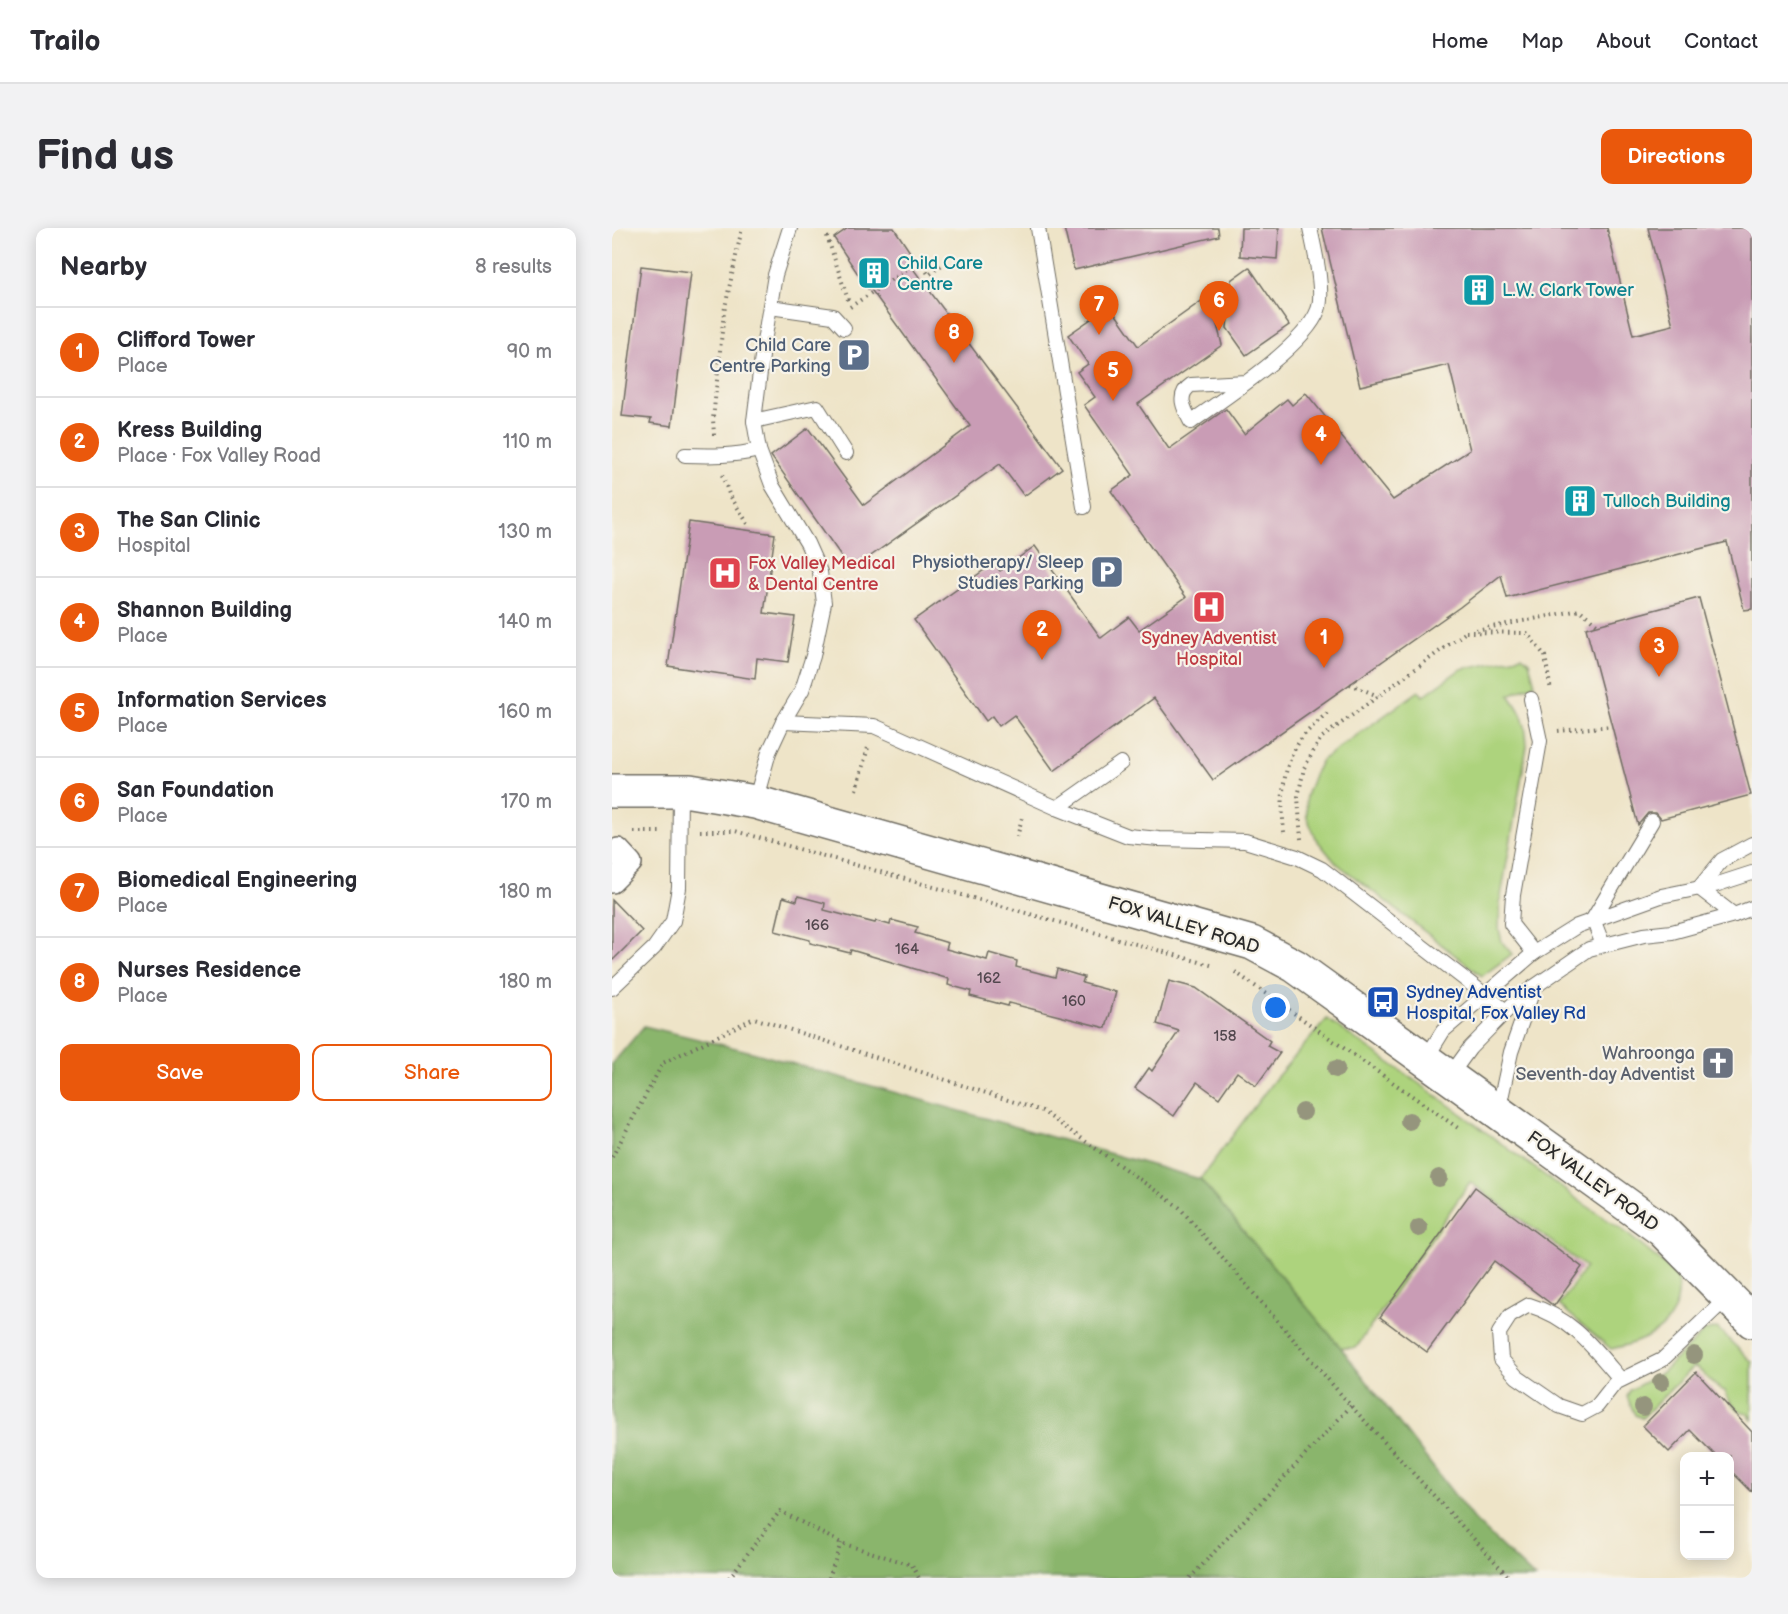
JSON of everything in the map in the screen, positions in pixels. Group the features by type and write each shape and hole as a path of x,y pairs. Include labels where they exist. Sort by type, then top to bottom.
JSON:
{"main road":[{"name":"FOX VALLEY ROAD","path":"612,791 680,791 731,796 1252,943 1295,966 1662,1230 1752,1321"}],"street":[{"path":"612,855 618,849 631,862 612,882"}],"lane":[{"path":"755,802 769,752 802,690 813,656 824,603 820,572 807,543 772,484 759,450 754,421 770,307 776,275 790,228"},
{"path":"1038,228 1084,507"},
{"path":"1246,382 1303,335 1319,309 1319,278 1310,228"},
{"path":"770,307 833,316 842,326"},
{"path":"754,421 818,407 846,453"},
{"path":"686,455 716,456 745,454 759,450"},
{"path":"1531,699 1540,741 1518,861 1511,924 1534,953"},
{"path":"783,722 874,726 1057,808 1128,836 1245,841 1297,857 1322,869 1506,1011"},
{"path":"1057,808 1121,763"},
{"path":"612,987 654,948 672,921 679,888 680,791"},
{"path":"1593,919 1652,821"},
{"path":"1699,888 1722,860 1752,844"},
{"path":"1437,1068 1443,1031 1534,953 1577,926 1661,896 1715,885 1752,873"},
{"path":"1699,888 1734,915"},
{"path":"1437,1068 1470,1048 1521,996 1589,949 1644,935 1672,932 1752,908"},
{"path":"1593,919 1603,945"},
{"path":"1498,1112 1511,1052 1534,987"},
{"path":"1616,1383 1588,1340 1547,1311 1529,1305 1510,1316 1499,1333 1501,1359 1517,1377 1559,1406 1582,1414 1598,1406 1616,1383 1662,1360 1728,1297"}],"path":[{"path":"742,228 724,312 713,419 716,456 729,494 748,524"},
{"path":"827,236 850,306"},
{"path":"842,326 850,306 919,261 929,276 943,264"},
{"path":"1322,869 1301,839 1298,797 1304,768 1321,738 1466,632 1580,610 1598,625"},
{"path":"1350,684 1379,696"},
{"path":"1285,839 1281,801 1284,775 1299,741 1328,712"},
{"path":"856,790 874,726"},
{"path":"1554,731 1612,726"},
{"path":"630,832 735,831 1216,966"},
{"path":"1227,970 1239,973 1458,1128"},
{"path":"612,1157 663,1063 754,1018 1042,1111 1179,1207 1351,1406 1510,1578"},
{"path":"1190,1578 1351,1406"},
{"path":"729,1578 780,1511 841,1544 912,1565 920,1578"},
{"path":"829,1578 841,1544"}],"green space":[{"path":"1522,656 1529,662 1535,684 1509,695 1523,719 1527,746 1500,902 1499,929 1502,942 1512,954 1482,976 1335,862 1317,840 1307,818 1306,796 1322,760 1419,691 1423,696 1461,669"},
{"path":"1327,1019 1624,1231 1678,1276 1676,1306 1662,1327 1640,1341 1611,1349 1559,1305 1586,1267 1470,1182 1356,1348 1341,1348 1200,1179 1275,1079"},
{"path":"644,1026 752,1052 1200,1179 1341,1348 1474,1520 1535,1578 612,1578 612,1064"},
{"path":"1717,1328 1752,1362 1752,1420 1747,1413 1733,1405 1725,1391 1694,1366 1642,1418 1635,1415 1627,1397 1630,1390 1660,1374 1705,1331"}],"building":[{"path":"848,228 894,228 914,258 908,262 1062,468 1024,496 1000,464 851,570 771,456 808,428 864,505 970,426 870,288 868,289 834,238"},
{"path":"1064,228 1218,228 1219,236 1074,270"},
{"path":"1241,228 1279,228 1277,259 1240,256"},
{"path":"1322,228 1607,228 1633,335 1673,325 1648,228 1752,228 1752,609 1744,610 1727,542 1507,598 1501,575 1460,607 1213,780 1154,698 1054,771 1014,715 999,726 992,716 986,721 914,620 994,563 1000,571 1035,546 1101,638 1129,617 1139,630 1186,597 1111,491 1133,475 1084,405 1095,397 1077,372 1088,364 1068,335 1110,306 1138,346 1210,295 1222,345 1138,404 1169,449 1226,409 1244,434 1287,399 1292,405 1306,393 1393,500 1470,450 1449,365 1360,386"},
{"path":"641,266 691,272 672,426 650,423 651,419 622,416"},
{"path":"1249,267 1289,325 1246,355 1227,328 1231,280"},
{"name":"Fox Valley Medical & Dental Centre","path":"689,522 775,534 764,613 795,617 788,662 757,658 755,679 668,666"},
{"path":"1699,598 1751,795 1661,819 1656,813 1648,813 1638,825 1586,628"},
{"path":"798,896 825,903 824,910 875,923 876,921 890,925 891,920 918,927 915,933 948,943 946,949 987,960 989,953 1017,961 1016,967 1055,977 1057,969 1084,977 1082,983 1116,992 1106,1028 1009,1003 1008,1006 970,996 971,991 948,985 949,979 851,950 850,953 810,943 810,940 775,931 783,897 797,901"},
{"path":"612,900 642,931 612,961"},
{"path":"1169,981 1196,988 1270,1041 1267,1046 1280,1053 1256,1086 1237,1072 1219,1098 1197,1082 1174,1116 1135,1088 1149,1068 1152,1071 1179,1031 1157,1024"},
{"path":"1475,1187 1582,1267 1554,1306 1494,1261 1427,1352 1380,1317"},
{"path":"1696,1372 1752,1432 1752,1492 1734,1474 1734,1452 1712,1452 1690,1430 1669,1452 1643,1426"}],"place":[{"name":"Child Care Centre","path":"874,273"},
{"name":"L.W. Clark Tower","path":"1479,290"},
{"name":"San Foundation","path":"1219,331"},
{"name":"Biomedical Engineering","path":"1099,335"},
{"name":"Child Care Centre Parking","path":"854,355"},
{"name":"Nurses Residence","path":"954,363"},
{"name":"Information Services","path":"1113,401"},
{"name":"Shannon Building","path":"1321,465"},
{"name":"Tulloch Building","path":"1580,501"},
{"name":"Physiotherapy/ Sleep Studies Parking","path":"1107,572"},
{"name":"Fox Valley Medical & Dental Centre","path":"725,573"},
{"name":"Sydney Adventist Hospital","path":"1209,607"},
{"name":"Kress Building","path":"1042,660"},
{"name":"Clifford Tower","path":"1324,668"},
{"name":"The San Clinic","path":"1659,677"},
{"name":"Sydney Adventist Hospital, Fox Valley Rd","path":"1383,1002"},
{"name":"Wahroonga Seventh-day Adventist","path":"1718,1063"}]}
